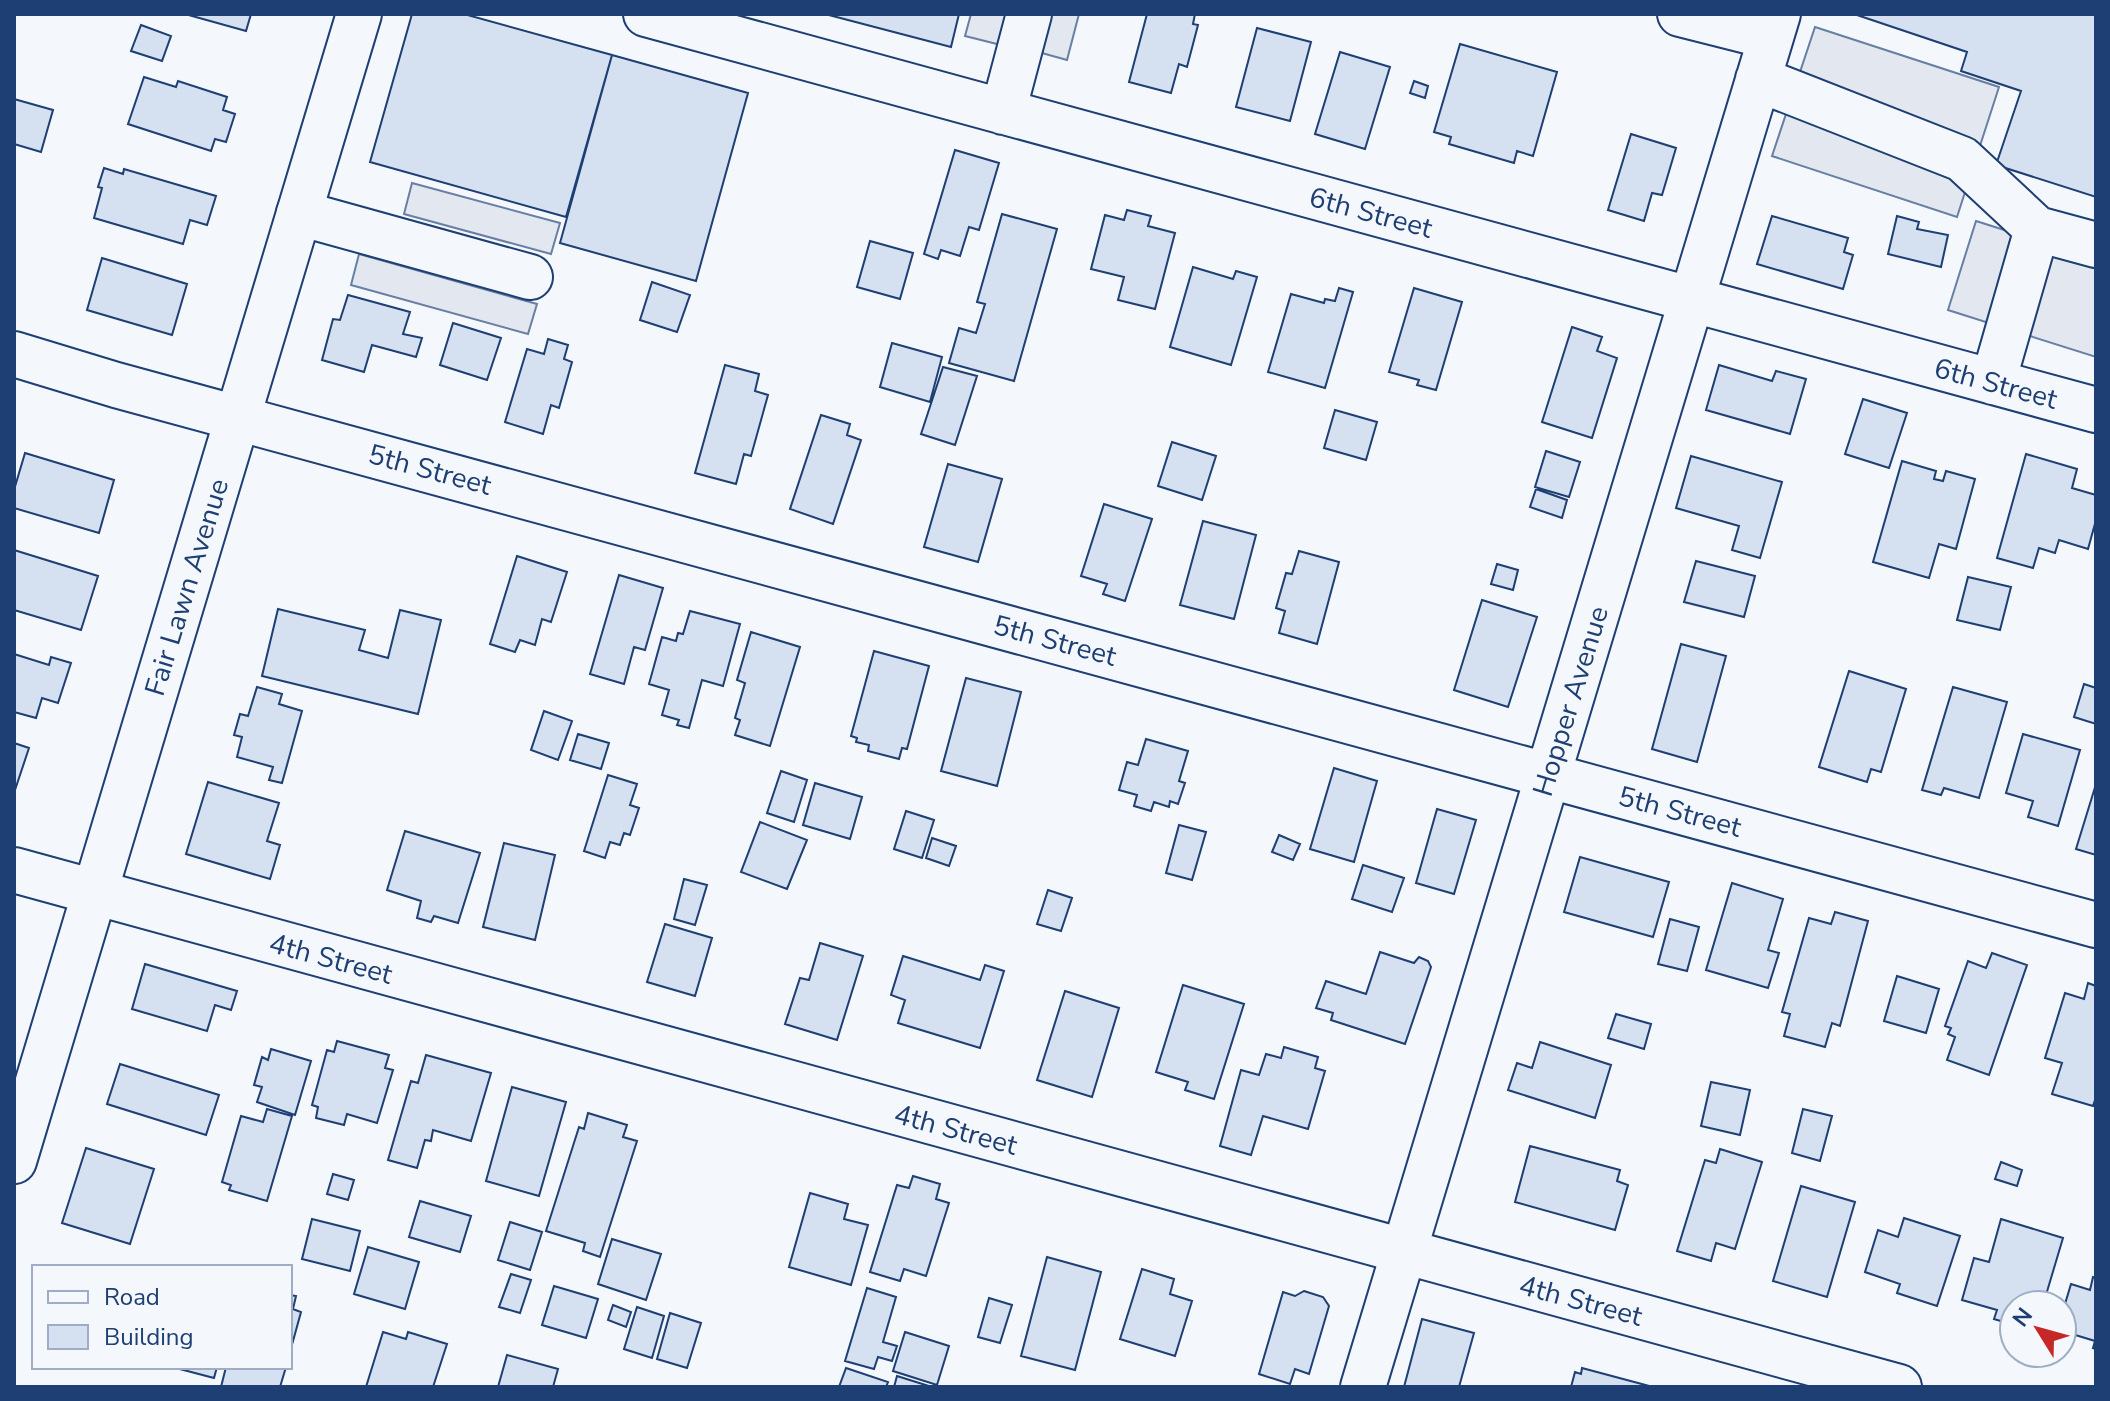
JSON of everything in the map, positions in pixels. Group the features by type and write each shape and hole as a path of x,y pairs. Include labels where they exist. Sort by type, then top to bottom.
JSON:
{"street":[{"name":"Fair Lawn Avenue","path":"14,1161 359,14"},
{"name":"6th Street","path":"646,14 2096,410"},
{"path":"1003,112 1029,14"},
{"path":"1680,14 1774,26"},
{"name":"Hopper Avenue","path":"1363,1387 1774,26"},
{"path":"1758,79 1962,159 2037,229 2096,245"},
{"path":"299,213 530,277"},
{"path":"1993,382 2037,229"},
{"name":"5th Street","path":"14,354 116,385 2096,925"},
{"name":"4th Street","path":"14,870 1899,1387"}],"shaded area":[{"path":"971,14 1009,14 1001,45 965,36"},
{"path":"1040,14 1079,14 1067,60 1031,50"},
{"path":"1815,27 1999,87 1957,217 1772,156"},
{"path":"412,183 560,223 551,254 404,214"},
{"path":"1976,221 2096,259 2096,357 1948,310"},
{"path":"359,254 537,304 528,334 351,285"}],"building":[{"path":"185,14 251,14 246,31"},
{"path":"412,14 464,14 612,55 566,217 370,162"},
{"path":"825,14 959,14 951,47"},
{"path":"1147,14 1195,14 1193,24 1198,25 1187,67 1179,64 1171,93 1129,82"},
{"path":"1854,14 2096,14 2096,197 1996,165 2021,91 1961,71 1967,52"},
{"path":"141,25 171,36 162,61 131,51"},
{"path":"1257,28 1311,42 1290,121 1236,107"},
{"path":"1460,44 1557,72 1533,156 1517,151 1514,163 1449,144 1451,137 1434,132"},
{"path":"1340,52 1390,67 1365,149 1315,134"},
{"path":"612,55 748,93 696,281 560,243"},
{"path":"144,77 176,87 178,81 227,97 223,110 235,114 226,142 215,139 211,151 128,124"},
{"path":"1414,81 1428,86 1425,98 1410,93"},
{"path":"14,99 53,110 41,152 14,144"},
{"path":"1631,134 1676,148 1662,195 1652,193 1644,221 1608,210"},
{"path":"955,150 999,163 979,230 969,227 960,256 941,250 938,259 924,254"},
{"path":"104,168 123,174 124,169 216,196 207,225 190,220 183,244 94,218"},
{"path":"1127,210 1151,216 1148,226 1175,233 1155,309 1118,300 1124,277 1091,269 1105,215 1124,220"},
{"path":"1002,214 1057,229 1014,381 949,363 959,328 976,333 985,304 977,302"},
{"path":"1772,216 1848,238 1844,252 1853,255 1843,289 1757,264"},
{"path":"1897,216 1919,222 1917,229 1948,235 1941,267 1888,254"},
{"path":"870,241 913,253 900,299 857,287"},
{"path":"102,258 187,284 172,335 87,310"},
{"path":"1193,267 1233,279 1236,271 1257,277 1231,365 1170,347"},
{"path":"652,282 690,295 677,332 640,320"},
{"path":"1339,288 1353,292 1325,388 1268,372 1291,294 1324,303 1325,299 1335,301"},
{"path":"1414,288 1462,302 1436,390 1417,385 1419,380 1389,372"},
{"path":"348,295 410,312 403,334 422,338 416,357 372,345 364,372 322,360 333,319 340,320"},
{"path":"453,323 501,338 487,380 440,365"},
{"path":"1572,327 1602,337 1597,351 1617,358 1592,438 1542,422"},
{"path":"548,339 568,345 564,359 572,362 559,408 551,405 543,434 505,422 527,349 544,354"},
{"path":"892,343 942,357 930,402 880,387"},
{"path":"725,365 759,374 755,391 768,395 751,456 744,454 736,484 695,473"},
{"path":"1719,365 1772,381 1776,371 1806,379 1790,434 1706,410"},
{"path":"943,367 977,376 955,445 921,434"},
{"path":"1863,399 1907,413 1889,468 1845,454"},
{"path":"1335,410 1377,422 1366,460 1324,448"},
{"path":"821,415 850,424 847,435 861,440 833,524 790,509"},
{"path":"1172,442 1216,456 1202,500 1158,486"},
{"path":"1546,451 1580,462 1569,497 1535,487"},
{"path":"25,453 114,480 99,533 14,508 14,490"},
{"path":"2026,454 2077,469 2072,488 2096,495 2096,520 2088,549 2059,540 2055,553 2039,548 2033,568 1997,558"},
{"path":"1691,456 1782,482 1760,558 1732,550 1739,526 1676,508"},
{"path":"1902,461 1936,471 1934,479 1943,481 1946,471 1975,479 1956,549 1939,544 1929,578 1873,562"},
{"path":"948,464 1002,479 978,562 924,547"},
{"path":"1536,489 1567,500 1562,518 1530,507"},
{"path":"1104,504 1152,519 1125,601 1103,594 1107,584 1081,576"},
{"path":"1203,521 1256,535 1234,619 1180,605"},
{"path":"14,550 98,576 81,630 14,610"},
{"path":"1299,551 1339,562 1317,644 1279,633 1285,611 1276,608 1286,573 1292,574"},
{"path":"517,556 567,572 551,622 542,619 535,645 520,640 515,652 490,644"},
{"path":"1696,561 1755,576 1744,617 1684,602"},
{"path":"1497,564 1518,570 1513,590 1491,584"},
{"path":"619,575 663,588 645,650 634,647 624,684 590,674"},
{"path":"1968,577 2011,587 2000,630 1957,620"},
{"path":"1482,600 1537,617 1508,707 1454,690"},
{"path":"278,609 365,630 359,650 388,658 400,610 441,620 418,714 262,676"},
{"path":"690,611 740,624 723,686 702,680 689,728 677,725 679,720 662,715 669,690 649,684 662,637 676,641 678,633 683,634"},
{"path":"751,632 800,647 770,746 735,735 740,720 735,718 745,683 737,680"},
{"path":"1681,644 1726,656 1697,762 1652,749"},
{"path":"874,651 929,666 907,749 902,748 899,759 868,751 869,745 856,742 857,738 851,736"},
{"path":"14,654 49,665 51,657 71,663 58,703 42,698 36,718 14,712"},
{"path":"1849,671 1906,689 1881,772 1871,769 1867,782 1819,767"},
{"path":"966,678 1021,692 997,786 941,771"},
{"path":"2084,684 2096,688 2096,724 2074,717"},
{"path":"257,687 282,694 279,704 302,711 282,783 269,780 273,767 237,757 242,737 234,735 240,714 248,716"},
{"path":"1953,687 2007,702 1979,798 1944,788 1941,795 1922,790"},
{"path":"544,711 572,721 558,760 531,750"},
{"path":"578,734 609,743 601,769 570,760"},
{"path":"2023,734 2080,750 2058,826 2028,817 2033,801 2006,793"},
{"path":"1146,739 1188,751 1179,781 1185,783 1178,804 1170,801 1169,807 1154,802 1151,811 1134,806 1137,795 1119,790 1127,762 1138,765"},
{"path":"14,743 29,748 14,793"},
{"path":"1334,768 1377,781 1354,862 1310,849"},
{"path":"781,771 807,780 794,822 767,813"},
{"path":"608,775 637,784 630,805 639,808 630,835 624,833 620,845 610,842 605,858 584,851"},
{"path":"208,782 279,803 267,841 280,845 270,879 186,854"},
{"path":"815,783 862,797 850,839 803,825"},
{"path":"2096,784 2096,855 2076,849"},
{"path":"1437,809 1476,820 1454,894 1416,883"},
{"path":"906,811 934,820 922,858 894,849"},
{"path":"760,822 807,840 787,889 741,872"},
{"path":"1179,825 1206,832 1192,880 1166,873"},
{"path":"405,831 480,853 458,923 434,916 431,922 417,918 421,901 387,890"},
{"path":"1279,835 1300,844 1293,860 1272,852"},
{"path":"932,838 956,846 949,866 926,858"},
{"path":"504,843 555,855 535,940 483,927"},
{"path":"1580,857 1669,882 1653,937 1564,912"},
{"path":"1363,865 1404,878 1392,912 1352,899"},
{"path":"684,879 707,885 695,925 674,919"},
{"path":"1732,883 1783,899 1768,950 1779,953 1768,988 1706,970"},
{"path":"1048,890 1072,898 1061,931 1037,924"},
{"path":"1835,912 1868,921 1840,1026 1832,1023 1825,1047 1784,1036 1790,1014 1782,1012 1809,918 1831,924"},
{"path":"1670,919 1699,927 1687,971 1658,964"},
{"path":"665,924 712,938 695,996 647,982"},
{"path":"820,943 863,956 837,1040 785,1024 800,978 809,980"},
{"path":"1380,952 1414,963 1419,957 1428,961 1431,967 1405,1044 1331,1020 1333,1013 1316,1008 1326,981 1366,994"},
{"path":"1992,953 2027,965 1989,1075 1947,1060 1955,1037 1948,1034 1951,1028 1945,1026 1968,961 1986,968"},
{"path":"903,956 980,980 985,965 1004,971 980,1048 898,1023 905,1000 891,995"},
{"path":"145,964 237,991 231,1010 215,1005 207,1031 132,1009"},
{"path":"1897,976 1939,989 1926,1033 1884,1021"},
{"path":"2088,983 2096,986 2096,1097 2093,1106 2052,1094 2062,1063 2045,1058 2065,993 2084,999"},
{"path":"1183,985 1244,1004 1214,1099 1185,1090 1188,1082 1156,1072"},
{"path":"1065,991 1119,1008 1092,1097 1037,1080"},
{"path":"1616,1014 1651,1024 1644,1049 1608,1038"},
{"path":"337,1041 389,1055 385,1068 393,1070 377,1123 347,1114 344,1125 316,1118 318,1107 312,1105 327,1050 334,1052"},
{"path":"1540,1042 1611,1065 1595,1118 1508,1090 1517,1063 1532,1068"},
{"path":"1284,1047 1318,1057 1315,1068 1325,1071 1308,1129 1263,1116 1251,1155 1220,1146 1241,1070 1259,1075 1266,1054 1281,1058"},
{"path":"271,1049 311,1061 295,1115 257,1102 262,1087 254,1085 262,1057 268,1060"},
{"path":"426,1055 491,1073 471,1141 433,1130 431,1141 425,1140 417,1168 388,1160 411,1081 418,1083"},
{"path":"120,1064 219,1095 206,1135 107,1104"},
{"path":"1711,1082 1750,1090 1740,1135 1701,1126"},
{"path":"512,1087 566,1102 539,1196 486,1181"},
{"path":"267,1109 292,1116 267,1201 229,1190 231,1185 222,1182 241,1116 263,1122"},
{"path":"1803,1109 1832,1116 1820,1161 1792,1153"},
{"path":"588,1113 627,1125 623,1137 637,1141 600,1257 583,1251 585,1243 546,1231 579,1127 584,1129"},
{"path":"1530,1146 1620,1170 1617,1181 1628,1185 1615,1230 1515,1202"},
{"path":"86,1148 154,1169 130,1244 62,1223"},
{"path":"1720,1149 1762,1162 1735,1249 1716,1243 1711,1261 1677,1251 1705,1160 1716,1163"},
{"path":"2001,1162 2022,1170 2017,1186 1995,1179"},
{"path":"333,1174 354,1180 348,1200 327,1194"},
{"path":"913,1176 940,1184 936,1199 949,1203 926,1276 904,1269 900,1281 870,1272 897,1185 909,1188"},
{"path":"1801,1186 1855,1202 1827,1297 1773,1281"},
{"path":"810,1193 848,1204 844,1219 868,1225 851,1285 789,1267"},
{"path":"420,1201 471,1216 460,1252 409,1237"},
{"path":"1904,1218 1960,1236 1937,1306 1897,1293 1900,1284 1865,1272 1878,1230 1898,1237"},
{"path":"312,1219 360,1231 350,1271 302,1259"},
{"path":"2001,1219 2063,1238 2048,1289 1998,1289 1998,1320 1994,1319 1997,1310 1962,1300 1974,1258 1989,1262"},
{"path":"510,1222 542,1232 530,1270 498,1260"},
{"path":"612,1239 661,1254 646,1300 598,1284"},
{"path":"368,1247 419,1262 405,1309 354,1294"},
{"path":"1047,1257 1101,1272 1075,1370 1021,1356"},
{"path":"1142,1269 1174,1279 1170,1294 1192,1301 1175,1356 1120,1339"},
{"path":"511,1274 531,1280 520,1313 499,1307"},
{"path":"2093,1277 2096,1278 2096,1349 2093,1348 2095,1341 2078,1336 2078,1289 2070,1289 2071,1284 2090,1290"},
{"path":"554,1286 598,1299 586,1338 542,1325"},
{"path":"867,1288 896,1297 883,1342 897,1346 892,1361 878,1357 874,1369 845,1361"},
{"path":"1304,1291 1323,1297 1329,1306 1309,1374 1295,1369 1290,1384 1259,1374 1283,1292 1295,1296"},
{"path":"292,1295 296,1296 293,1309 301,1312 292,1345"},
{"path":"989,1298 1012,1305 1000,1343 978,1337"},
{"path":"613,1305 631,1312 626,1327 608,1320"},
{"path":"637,1307 664,1316 652,1358 624,1349"},
{"path":"670,1313 701,1323 687,1368 657,1359"},
{"path":"1422,1319 1474,1333 1459,1387 1404,1387"},
{"path":"383,1332 406,1339 408,1332 447,1344 433,1387 366,1387"},
{"path":"905,1332 949,1346 937,1385 893,1371"},
{"path":"507,1355 558,1369 553,1387 498,1387"},
{"path":"846,1368 888,1382 886,1387 839,1387"},
{"path":"1582,1368 1653,1387 1571,1387 1575,1372 1581,1374"},
{"path":"180,1369 216,1369 214,1378"},
{"path":"226,1369 285,1369 280,1387 221,1387"},
{"path":"897,1376 932,1387 894,1387"}]}
